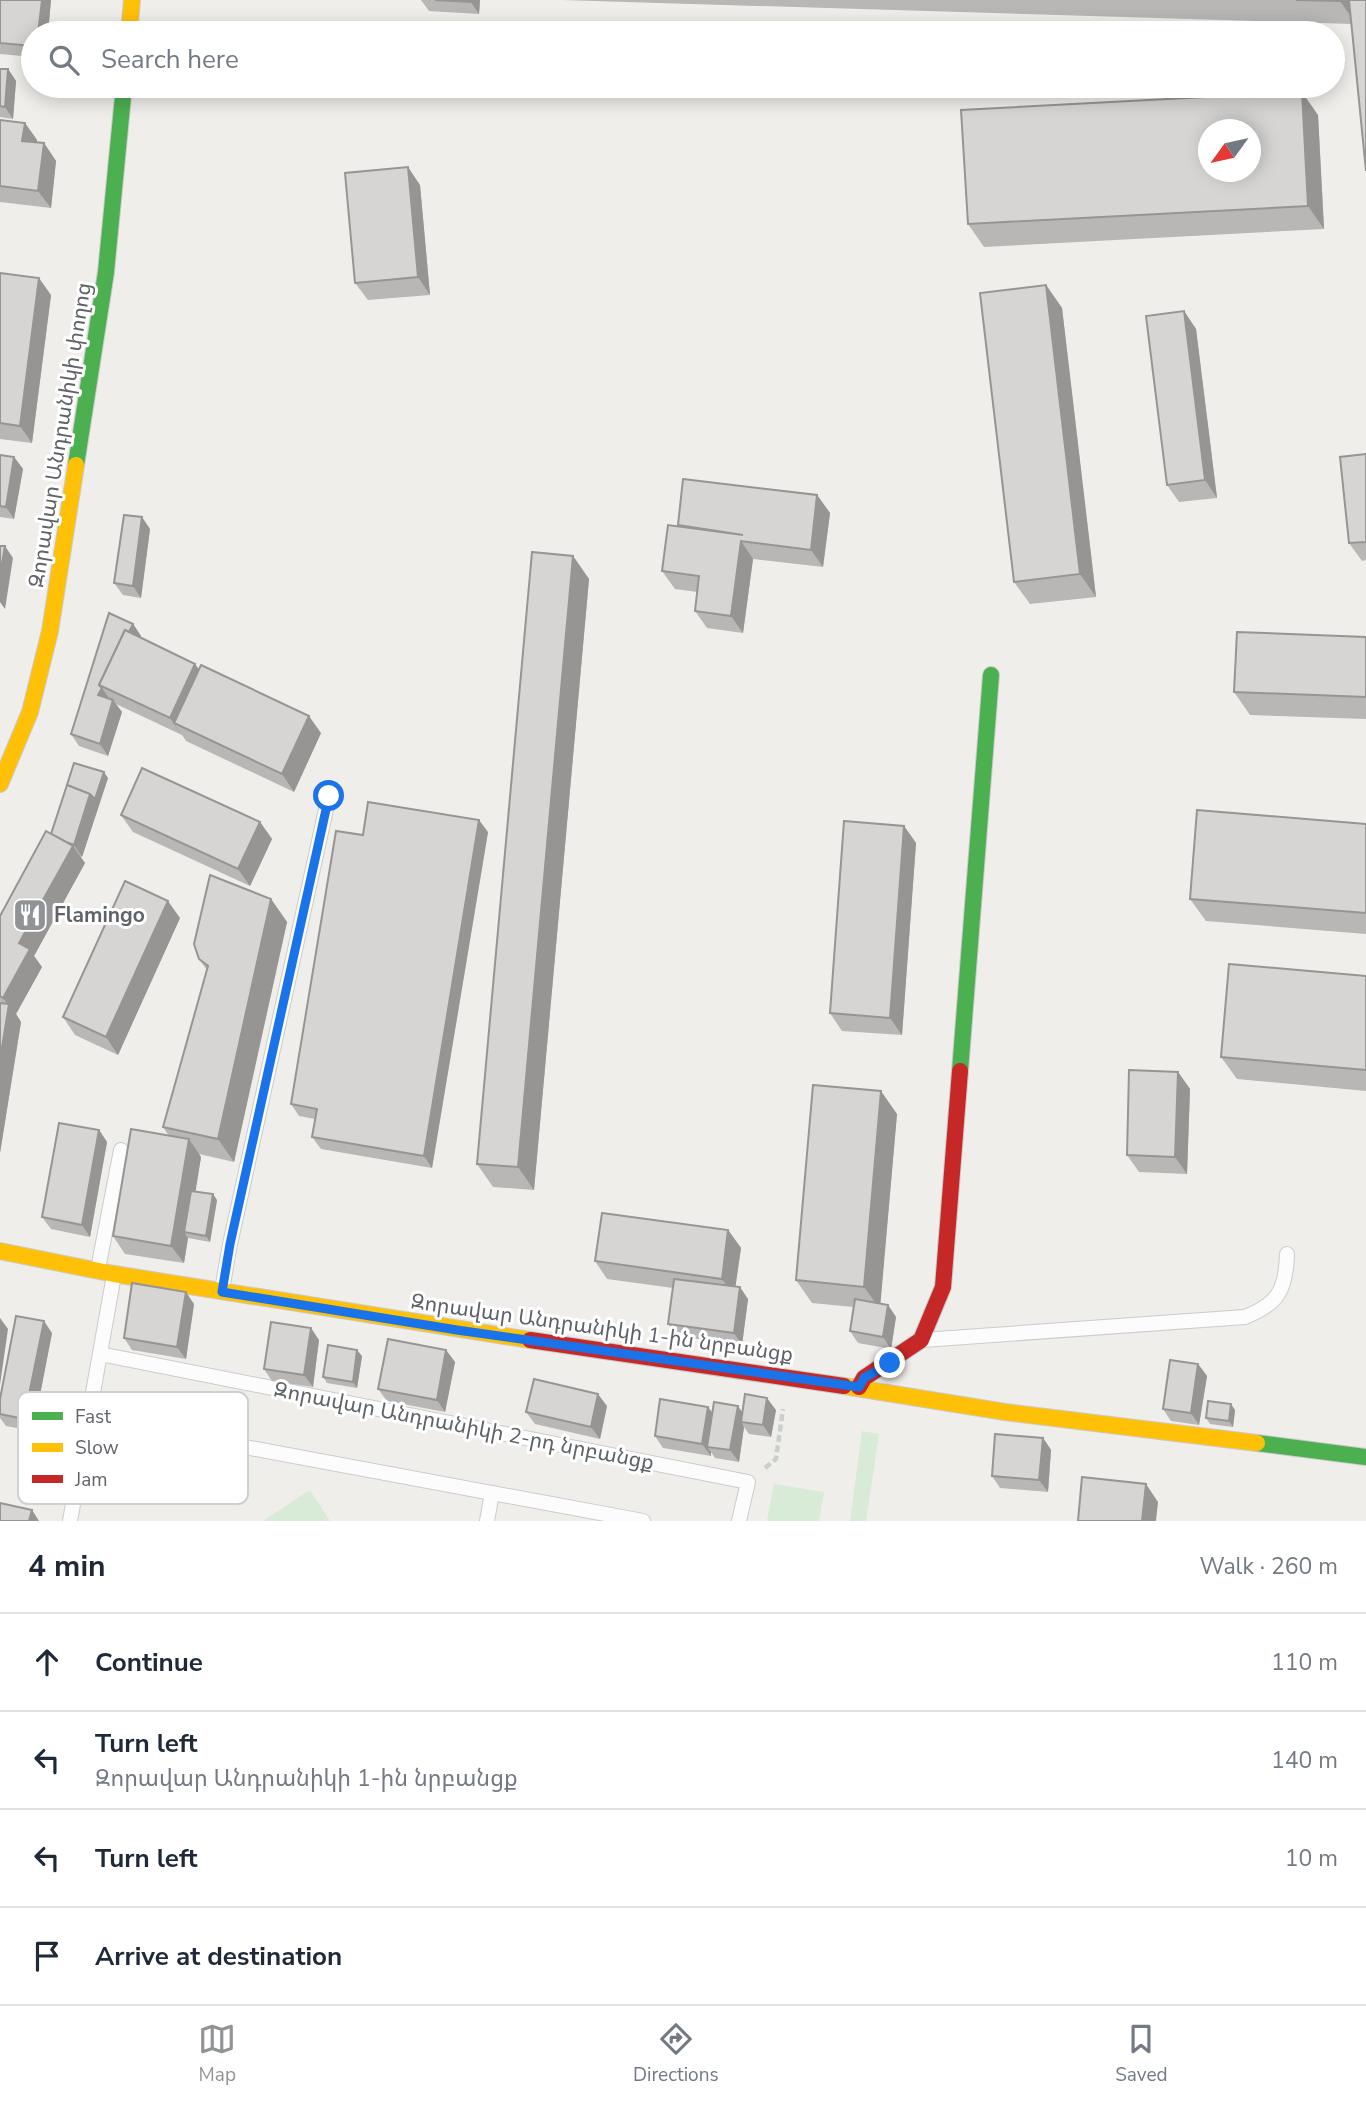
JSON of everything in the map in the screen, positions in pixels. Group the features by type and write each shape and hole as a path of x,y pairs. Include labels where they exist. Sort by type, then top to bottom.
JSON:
{"main road":[{"path":"130,21 132,0"},
{"name":"Զորավար Անդրանիկի փողոց","path":"0,784 30,712 50,631 106,272 123,98"},
{"path":"859,1387 864,1378 921,1340 943,1287 991,675"},
{"name":"Զորավար Անդրանիկի 1-ին նրբանցք","path":"0,1251 106,1272 457,1330 788,1376 1005,1412 1366,1457"}],"lane":[{"path":"222,1292 230,1244 329,796"},
{"path":"93,1392 100,1354 106,1272 121,1150"},
{"path":"921,1340 1245,1317 1269,1307 1286,1278 1287,1254"},
{"name":"Զորավար Անդրանիկի 2-րդ նրբանցք","path":"100,1354 748,1482"},
{"path":"248,1448 643,1521"},
{"path":"739,1521 748,1482"},
{"path":"487,1521 492,1493"}],"path":[{"path":"748,1482 776,1459 788,1376"}],"green space":[{"path":"862,1431 879,1434 866,1521 850,1521"},
{"path":"774,1484 824,1492 819,1521 767,1521"},
{"path":"310,1490 330,1521 263,1521"}],"building":[{"path":"0,0 42,0 39,21 21,21 21,45 0,43"},
{"path":"435,0 471,0 471,2"},
{"path":"1349,0 1366,0 1366,171"},
{"path":"0,69 8,69 5,107 0,106"},
{"path":"1188,98 1302,98 1308,206 968,224 961,110"},
{"path":"0,120 25,123 22,141 44,143 38,191 0,186"},
{"path":"408,167 418,277 355,283 345,173"},
{"path":"0,273 39,278 20,426 0,423"},
{"path":"1046,285 1080,574 1014,582 980,293"},
{"path":"1184,311 1205,480 1167,485 1146,316"},
{"path":"1366,454 1366,542 1349,543 1340,457"},
{"path":"0,455 14,457 6,507 0,506"},
{"path":"683,479 817,495 811,550 741,541 731,616 695,611 699,576 662,571 668,525 743,535 678,525"},
{"path":"124,515 142,517 133,586 114,583"},
{"path":"0,546 5,546 0,575"},
{"path":"532,552 573,556 518,1167 477,1164"},
{"path":"109,613 133,624 129,632 125,630 99,685 102,688 98,695 113,700 100,744 71,734"},
{"path":"125,630 195,664 170,718 99,685"},
{"path":"1237,632 1366,637 1366,697 1234,692"},
{"path":"201,665 309,716 282,774 174,723"},
{"path":"74,763 104,772 95,799 90,794 67,785"},
{"path":"142,768 260,822 238,869 121,815"},
{"path":"67,785 90,794 74,845 51,834"},
{"path":"368,802 479,820 424,1156 312,1137 317,1109 291,1104 336,831 363,835"},
{"path":"1197,810 1366,824 1366,913 1190,899"},
{"path":"844,821 904,826 890,1018 830,1013"},
{"path":"46,831 73,846 19,943 30,949 3,998 0,996 0,916"},
{"path":"210,875 271,899 218,1139 163,1127 208,966 199,959 194,944"},
{"path":"125,881 168,901 106,1037 63,1017"},
{"path":"1229,964 1366,976 1366,1070 1221,1057"},
{"path":"0,1003 9,1004 0,1060"},
{"path":"1129,1070 1178,1072 1175,1157 1127,1155"},
{"path":"813,1085 881,1091 864,1287 796,1280"},
{"path":"59,1123 99,1130 82,1225 42,1217"},
{"path":"131,1129 189,1139 171,1246 113,1236"},
{"path":"191,1191 213,1194 206,1236 184,1232"},
{"path":"602,1213 728,1230 722,1279 595,1261"},
{"path":"674,1279 740,1287 734,1333 668,1324"},
{"path":"132,1283 186,1292 177,1347 124,1338"},
{"path":"855,1299 888,1305 883,1337 850,1331"},
{"path":"16,1316 44,1321 30,1392 18,1392 18,1418 0,1414 0,1399"},
{"path":"271,1322 311,1328 304,1375 264,1369"},
{"path":"388,1339 446,1350 437,1400 378,1389"},
{"path":"328,1345 357,1350 353,1382 323,1377"},
{"path":"1170,1360 1198,1364 1191,1413 1163,1409"},
{"path":"534,1379 598,1394 591,1427 526,1412"},
{"path":"745,1394 767,1398 763,1425 741,1422"},
{"path":"660,1399 708,1407 702,1444 655,1436"},
{"path":"1208,1401 1231,1404 1229,1421 1206,1418"},
{"path":"714,1402 738,1406 730,1450 707,1447"},
{"path":"995,1434 1043,1438 1039,1480 992,1476"},
{"path":"1082,1477 1146,1484 1142,1521 1078,1521"},
{"path":"0,1503 32,1510 29,1521 0,1521"}],"traffic: fast":[{"path":"76,465 106,272 123,98"},
{"path":"960,1071 991,675"},
{"path":"1257,1443 1366,1457"}],"traffic: slow":[{"path":"130,21 132,0"},
{"path":"0,784 30,712 50,631 76,465"},
{"path":"0,1251 114,1274 530,1340"},
{"path":"844,1386 1005,1412 1257,1443"}],"traffic: jam":[{"path":"859,1387 864,1378 921,1340 943,1287 960,1071"},
{"path":"530,1340 844,1386"}],"place":[{"name":"Flamingo","path":"30,915"}],"route":[{"path":"329,796 230,1244 222,1292 457,1330 859,1387 864,1378 890,1363"}]}
